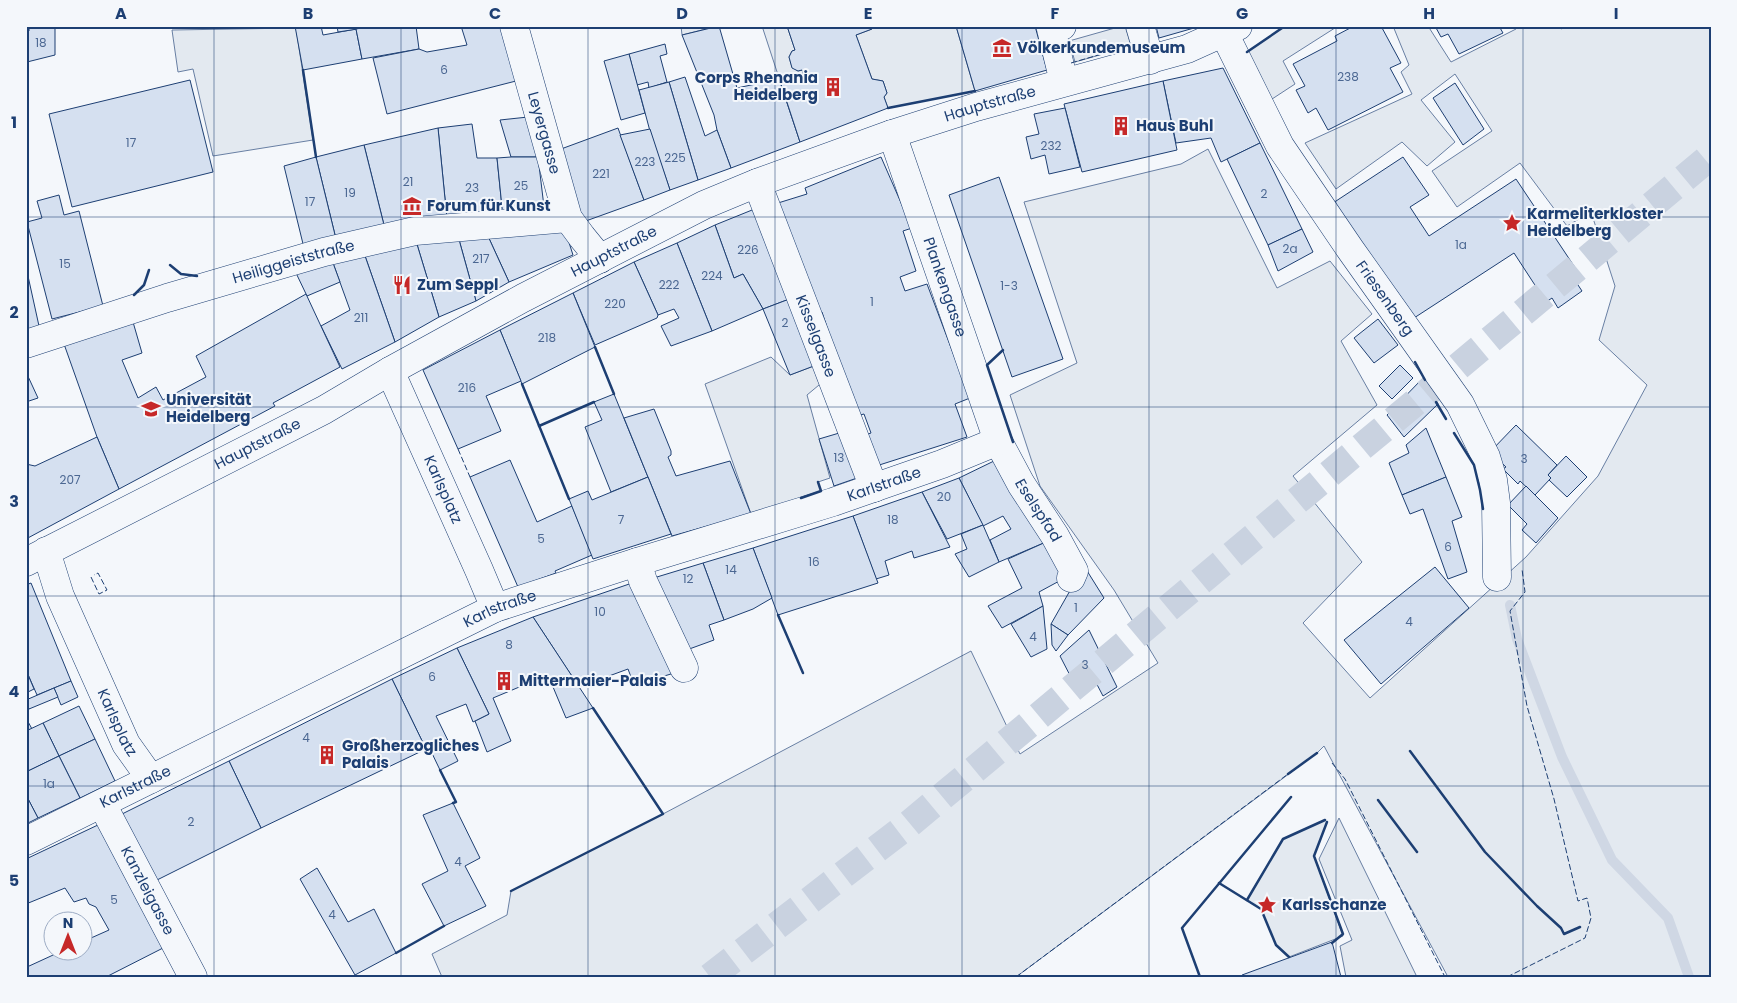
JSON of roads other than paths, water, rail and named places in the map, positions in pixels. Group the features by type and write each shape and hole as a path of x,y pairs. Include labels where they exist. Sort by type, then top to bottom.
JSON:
{"street":[{"name":"Leyergasse","path":"514,26 568,218 600,258"},
{"path":"1062,26 1051,29 1064,82"},
{"path":"1140,26 1150,60"},
{"name":"Hauptstraße","path":"36,557 324,410 390,371 523,298 704,205 757,183 892,134 976,107 1187,49 1231,30"},
{"name":"Friesenberg","path":"1231,30 1280,146 1350,249 1460,404 1486,457 1493,480 1496,503 1492,573"},
{"name":"Plankengasse","path":"892,134 998,442"},
{"name":"Kisselgasse","path":"757,183 874,488"},
{"name":"Heiliggeiststraße","path":"26,344 166,298 324,252 415,231 568,218"},
{"name":"Karlsplatz","path":"390,371 479,570 494,608"},
{"name":"Karlstraße","path":"26,841 494,608 636,562 808,510 874,488 998,442"},
{"name":"Eselspfad","path":"998,442 1021,484 1074,571 1071,578"},
{"name":"Karlsplatz","path":"36,557 60,596 126,744 151,779"},
{"path":"636,562 642,580 684,668"},
{"name":"Kanzleigasse","path":"102,804 193,977"}],"waterway":[{"path":"1510,605 1517,639 1562,757 1612,860 1668,918 1689,977"}],"tunnel":[{"path":"710,977 908,825 1711,156"}],"place":[{"name":"Völkerkundemuseum","path":"1002,48"},
{"name":"Corps Rhenania Heidelberg","path":"833,87"},
{"name":"Haus Buhl","path":"1121,126"},
{"name":"Forum für Kunst","path":"412,206"},
{"name":"Karmeliterkloster Heidelberg","path":"1512,223"},
{"name":"Zum Seppl","path":"402,285"},
{"name":"Universität Heidelberg","path":"151,409"},
{"name":"Mittermaier-Palais","path":"504,681"},
{"name":"Großherzogliches Palais","path":"327,755"},
{"name":"Karlsschanze","path":"1267,905"}]}
